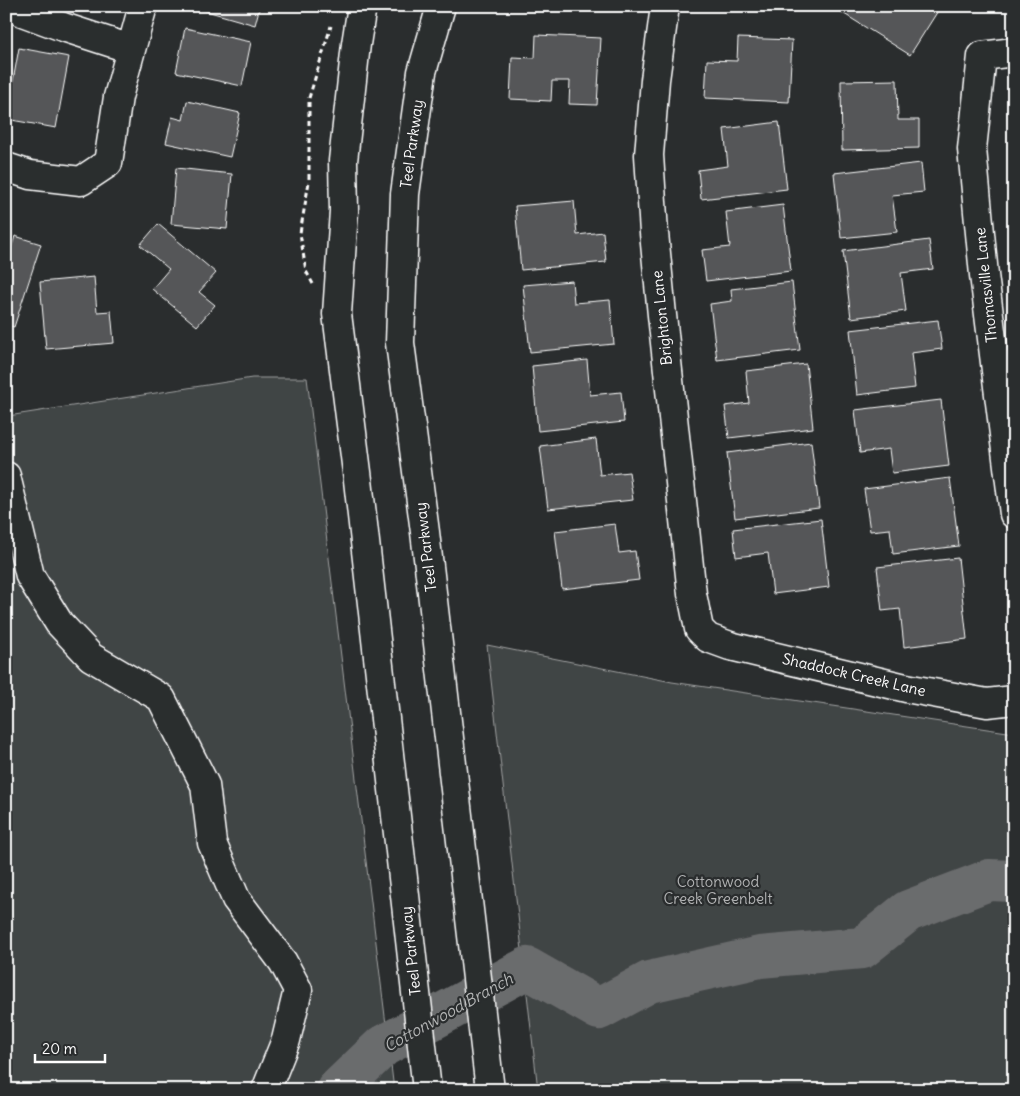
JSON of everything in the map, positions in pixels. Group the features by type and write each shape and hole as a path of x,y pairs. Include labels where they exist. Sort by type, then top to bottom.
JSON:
{"main road":[{"path":"6,6 63,28 131,49"},
{"path":"6,167 30,175 81,181 108,163 118,97 143,6"},
{"name":"Teel Parkway","path":"362,6 343,161 344,211 338,314 427,1090"},
{"name":"Teel Parkway","path":"441,6 422,72 405,194 400,343 438,645 490,1090"},
{"name":"Brighton Lane","path":"664,7 655,80 649,155 662,315 692,594 700,629"},
{"name":"Thomasville Lane","path":"1014,52 982,56 972,149 984,275 1006,382 1014,514"},
{"path":"6,476 30,576 59,623 91,658 161,698 206,784 212,842 236,899 283,962 298,990 286,1040 266,1090"},
{"name":"Shaddock Creek Lane","path":"700,629 708,638 730,646 906,688 987,703 1014,700"}],"path":[{"path":"314,286 306,271 300,233 309,182 309,98 331,24"}],"green space":[{"path":"252,378 307,378 394,1090 6,1090 6,415"},
{"name":"Cottonwood Creek Greenbelt","path":"487,645 672,682 1014,733 1014,1090 538,1090"}],"building":[{"path":"189,6 260,6 255,25"},
{"path":"844,6 941,6 910,55 841,12"},
{"path":"185,28 251,42 242,86 176,72"},
{"path":"536,35 601,38 597,105 569,104 570,81 552,81 551,101 510,99 512,57 535,58"},
{"path":"738,38 792,40 789,102 705,98 707,60 737,61"},
{"path":"19,48 69,57 56,128 6,119"},
{"path":"897,80 898,120 919,120 919,148 842,150 841,81"},
{"path":"187,101 240,113 230,157 166,143 172,117 183,120"},
{"path":"779,122 787,189 701,199 698,170 728,166 724,129"},
{"path":"921,163 924,192 892,195 897,232 841,238 834,173"},
{"path":"176,168 232,174 227,229 171,224"},
{"path":"574,201 577,235 603,232 606,262 521,270 515,206"},
{"path":"783,205 791,271 706,281 702,250 730,247 726,212"},
{"path":"158,224 216,273 199,292 215,305 197,326 152,289 169,269 140,245"},
{"path":"15,236 41,244 14,327 6,325 6,265"},
{"path":"929,240 933,269 901,273 906,311 851,318 843,251"},
{"path":"94,277 97,312 111,311 114,343 46,349 40,282"},
{"path":"572,281 574,303 610,300 614,344 530,352 523,285"},
{"path":"792,282 800,350 717,360 710,304 732,301 731,289"},
{"path":"938,320 942,349 911,353 915,388 857,395 850,330"},
{"path":"587,360 590,395 621,392 624,422 538,431 532,366"},
{"path":"806,364 813,428 729,438 725,406 749,403 746,371"},
{"path":"941,400 949,466 892,473 889,449 860,453 855,410"},
{"path":"596,439 600,475 629,472 633,500 548,509 540,446"},
{"path":"811,442 819,508 735,518 727,453"},
{"path":"950,478 959,546 893,554 890,529 870,531 864,489"},
{"path":"821,519 829,587 773,594 768,553 736,557 733,529"},
{"path":"615,524 619,553 635,551 639,580 562,589 555,531"},
{"path":"958,558 967,639 904,647 900,609 882,611 877,567"}],"waterway":[{"name":"Cottonwood Branch","path":"337,1090 383,1046 527,968 599,1009 649,982 760,957 862,948 908,911 989,880 1014,881"}]}
